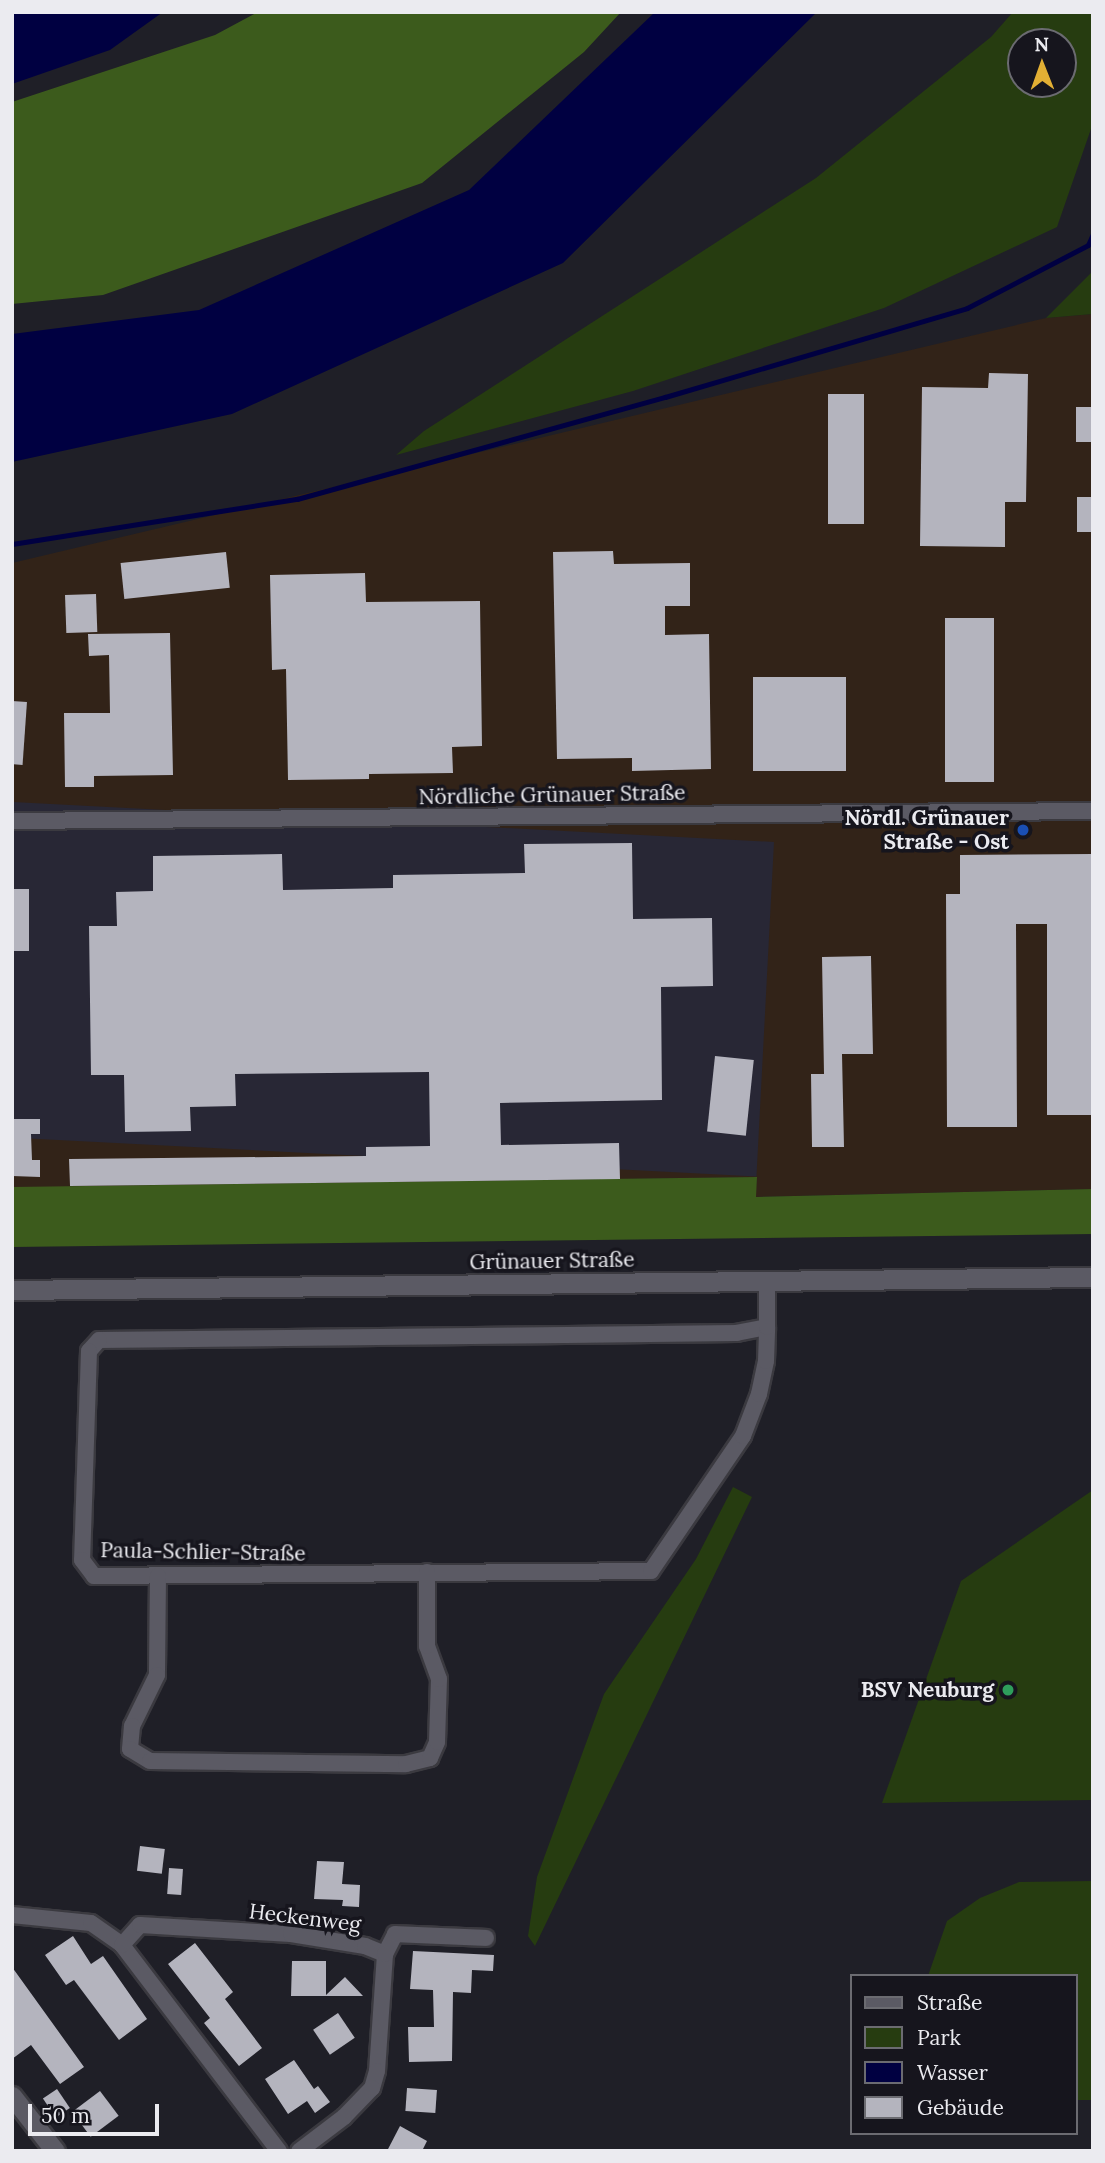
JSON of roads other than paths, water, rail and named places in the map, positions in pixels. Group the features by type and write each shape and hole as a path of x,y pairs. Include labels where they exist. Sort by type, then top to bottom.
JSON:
{"street":[{"name":"Nördliche Grünauer Straße","path":"12,821 1093,811"},
{"name":"Grünauer Straße","path":"12,1290 1093,1277"},
{"name":"Paula-Schlier-Straße","path":"767,1281 767,1327 766,1361 759,1394 743,1436 651,1571 94,1576 82,1560 89,1351 99,1340 737,1333 767,1327"},
{"path":"158,1576 157,1675 132,1726 130,1749 150,1761 406,1764 430,1758 437,1742 439,1679 427,1646 428,1572"},
{"path":"12,1915 90,1923 122,1945 279,2151"},
{"name":"Heckenweg","path":"122,1945 140,1925 291,1934 365,1946 385,1954 377,2071 372,2088 344,2118 299,2151"},
{"path":"385,1954 395,1934 485,1938"},
{"path":"12,2095 55,2151"}],"water":[{"path":"12,12 163,12 110,50 12,84"},
{"path":"655,12 817,12 563,263 232,414 12,462 12,334 199,310 469,190"}],"waterway":[{"path":"12,544 297,499 665,397 967,308 1088,245 1093,234"}],"place":[{"name":"Nördl. Grünauer Straße - Ost","path":"1023,830"},
{"name":"BSV Neuburg","path":"1008,1690"}]}
